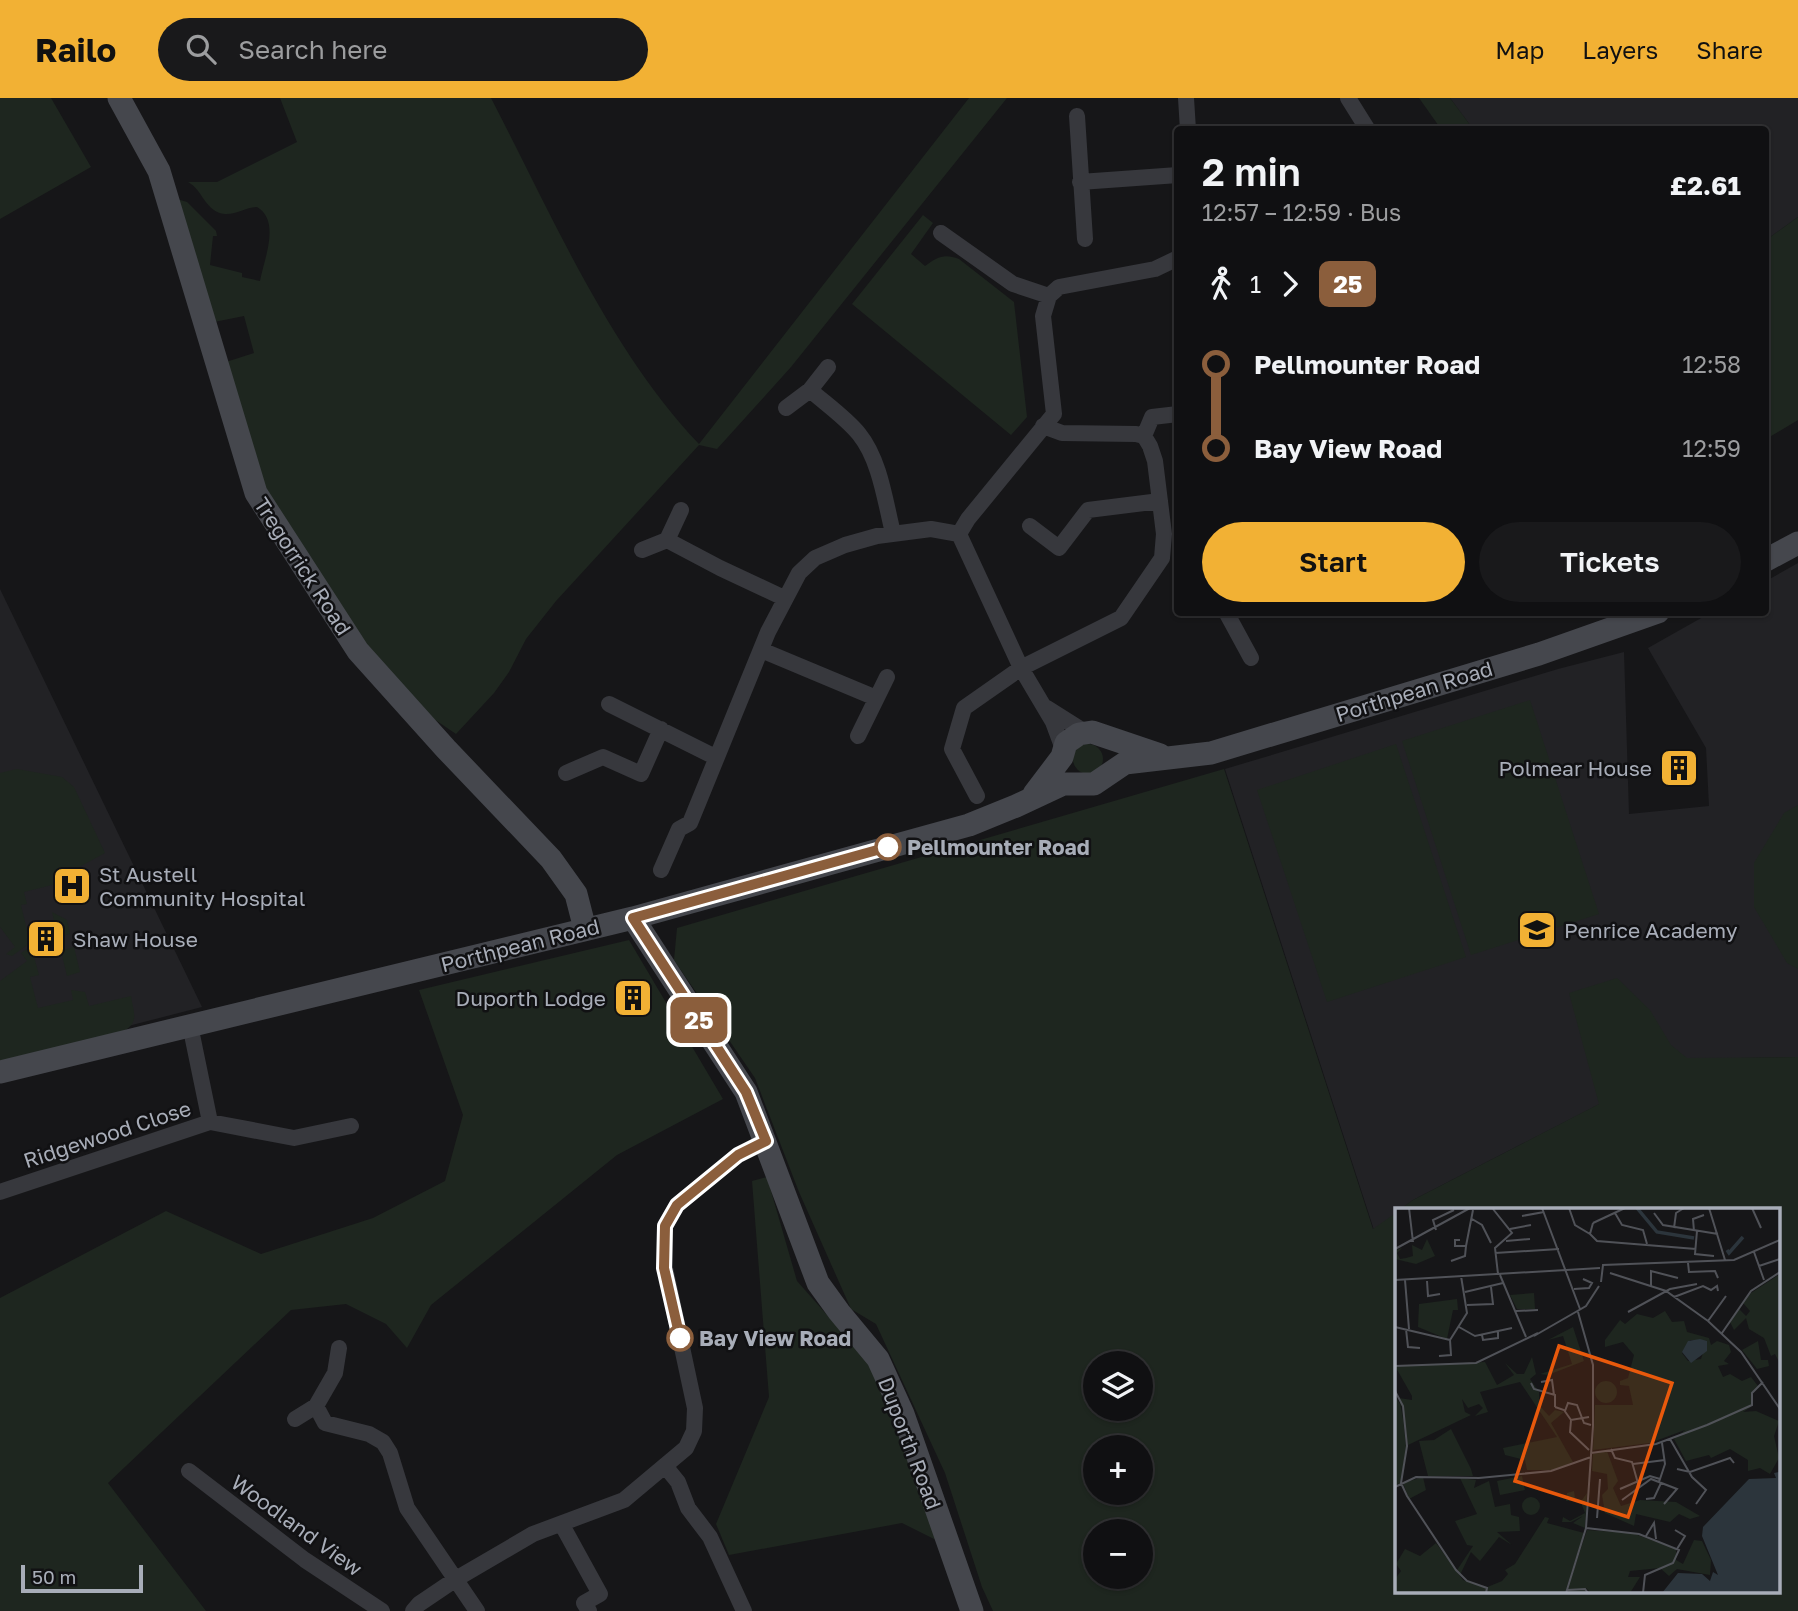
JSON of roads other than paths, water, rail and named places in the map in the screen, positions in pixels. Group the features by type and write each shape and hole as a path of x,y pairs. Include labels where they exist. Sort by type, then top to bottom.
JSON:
{"street":[{"name":"Tregorrick Road","path":"120,98 159,171 256,494 358,651 446,749 551,859 576,894 585,929"},
{"path":"1186,98 1188,126"},
{"path":"1348,98 1366,126"},
{"path":"1077,116 1084,239"},
{"path":"1080,182 1174,175"},
{"path":"941,233 1013,284 1049,296"},
{"path":"958,534 1054,414 1043,316 1049,296 1059,286 1155,269 1174,260"},
{"path":"786,408 810,390 828,367"},
{"path":"810,390 859,433 869,451 893,533"},
{"path":"1144,436 1152,417 1174,414"},
{"path":"977,796 952,749 964,708 1021,668 1121,618 1162,558 1164,534 1155,461 1144,436 1136,433 1062,433 1043,426"},
{"path":"1030,526 1059,548 1088,510 1160,501"},
{"path":"642,550 667,540 681,510"},
{"path":"661,870 679,829 690,823 761,650 784,598 799,573 815,558 845,545 893,533 931,529 958,534"},
{"path":"958,534 1021,668 1045,707 1063,753 1066,773 1082,784"},
{"path":"667,540 784,598"},
{"path":"1769,558 1798,543"},
{"path":"1162,558 1174,563"},
{"path":"1228,616 1251,658"},
{"name":"Porthpean Road","path":"0,1072 633,918 969,825 1063,783 1094,784 1125,763 1166,756 1211,753 1539,654 1647,616"},
{"path":"761,650 876,698"},
{"path":"859,736 887,677"},
{"path":"609,704 715,757"},
{"path":"1045,707 1111,746 1112,769 1107,776"},
{"path":"566,774 603,757 641,774 661,729"},
{"name":"Porthpean Road","path":"1032,796 1072,737 1092,734 1166,756"},
{"name":"Duporth Road","path":"633,918 746,1092 818,1283 878,1359 898,1403 972,1611"},
{"path":"190,1025 210,1122"},
{"name":"Ridgewood Close","path":"0,1192 210,1122 293,1138 351,1126"},
{"path":"413,1611 456,1579 533,1534 624,1500 686,1448 694,1431 695,1408 664,1268 665,1226 677,1205 738,1155 766,1141"},
{"path":"295,1419 316,1406 335,1373 340,1348"},
{"path":"316,1406 325,1423 369,1434 383,1442 390,1454 407,1508 477,1611"},
{"path":"665,1466 678,1482 688,1508 710,1537 744,1611"},
{"name":"Woodland View","path":"189,1471 304,1560 382,1611"},
{"path":"562,1525 600,1594 584,1603 589,1611"}],"place":[{"name":"Polmear House","path":"1679,768"},
{"name":"Pellmounter Road","path":"888,847"},
{"name":"St Austell Community Hospital","path":"72,886"},
{"name":"Penrice Academy","path":"1537,930"},
{"name":"Shaw House","path":"46,939"},
{"name":"Duporth Lodge","path":"633,998"},
{"name":"Bay View Road","path":"680,1338"}]}
